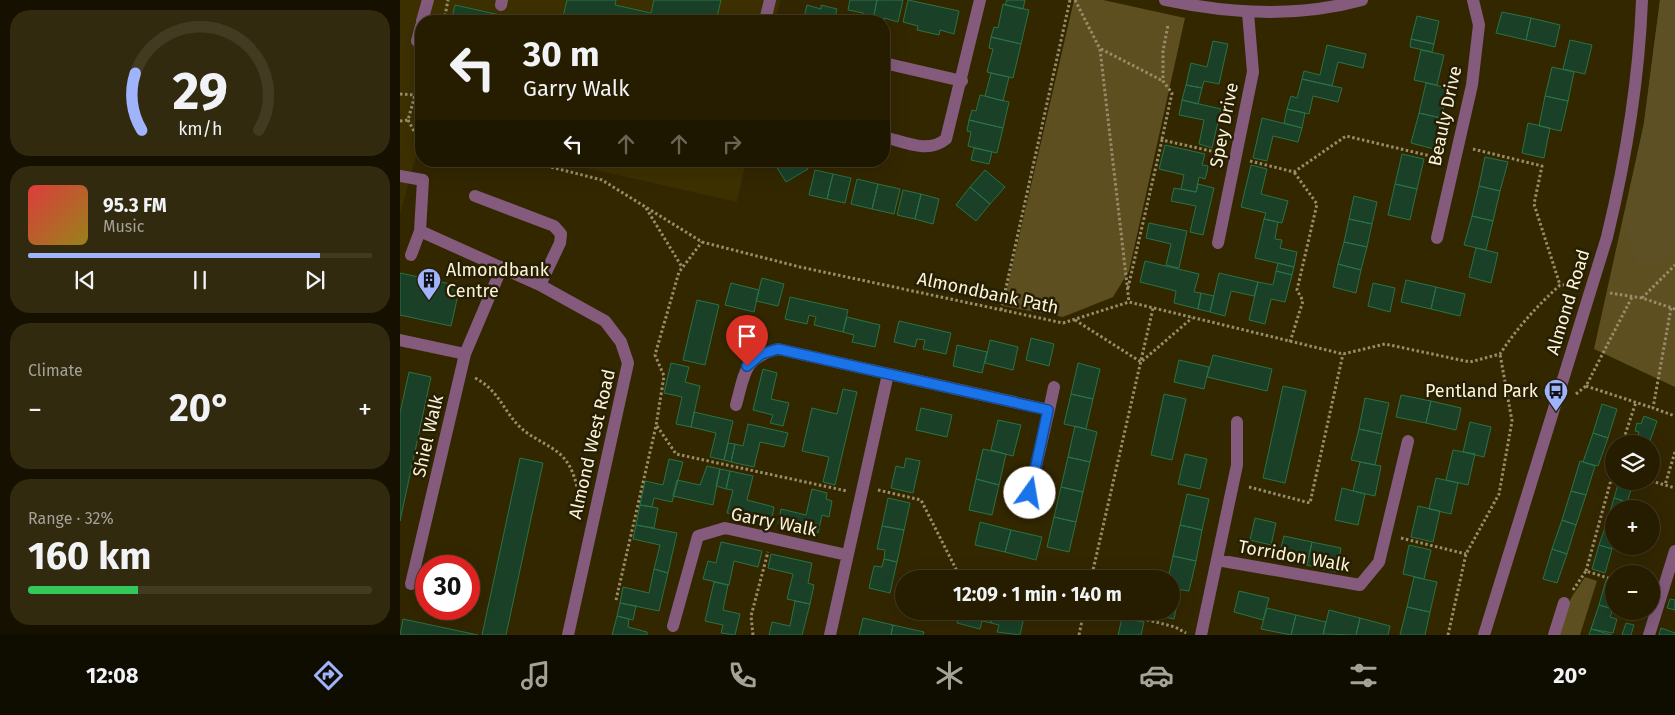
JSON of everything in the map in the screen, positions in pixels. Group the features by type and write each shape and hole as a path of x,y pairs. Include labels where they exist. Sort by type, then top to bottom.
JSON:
{"street":[{"path":"424,15 428,0"},
{"path":"766,15 770,0"},
{"path":"890,138 928,148 939,146 946,139 962,81 980,0"},
{"path":"1164,0 1197,7 1248,13 1320,9 1361,0"},
{"name":"Beauly Drive","path":"1437,238 1472,85 1479,25 1473,0"},
{"name":"Almond Road","path":"1484,635 1609,228 1619,187 1633,104 1642,0"},
{"name":"Spey Drive","path":"1218,243 1252,72 1248,13"},
{"path":"890,64 962,81"},
{"path":"400,176 423,180 420,231 411,255"},
{"path":"475,196 554,226 561,234 560,243 540,285"},
{"name":"Almond West Road","path":"420,231 540,285 605,321 621,342 628,364 568,635"},
{"name":"Shiel Walk","path":"411,584 465,354 502,267"},
{"path":"400,340 465,354"},
{"path":"736,405 747,366 761,354 778,349 1048,410"},
{"path":"830,635 888,374"},
{"path":"1026,509 1054,387"},
{"name":"Torridon Walk","path":"1201,635 1238,465 1238,422"},
{"name":"Torridon Walk","path":"1217,560 1360,585 1379,562 1408,441"},
{"name":"Garry Walk","path":"673,626 698,536 725,528 847,555"},
{"path":"1649,635 1675,551"},
{"path":"1554,635 1564,603"}],"path":[{"path":"445,15 448,0"},
{"path":"1001,310 1070,0"},
{"path":"1075,0 1100,49 1130,302 1343,354 1385,344 1470,362 1500,354 1514,333 1560,285 1572,285"},
{"path":"1162,81 1163,51 1168,24"},
{"path":"1100,49 1162,81 1172,93 1128,288"},
{"path":"400,94 415,95 408,120 415,134"},
{"path":"400,121 408,120"},
{"path":"1294,172 1346,136 1454,161"},
{"path":"1162,140 1294,172 1317,204 1298,290 1303,301 1290,342"},
{"path":"1458,146 1542,166 1534,204 1560,285"},
{"name":"Almondbank Path","path":"551,167 602,180 702,242 800,267 1063,323 1130,302"},
{"path":"645,206 682,267"},
{"path":"616,600 656,426 664,376 655,356 679,272 702,242"},
{"path":"1642,298 1675,265"},
{"path":"1610,293 1632,298 1642,298 1673,309 1653,408"},
{"path":"1632,298 1586,386 1675,416"},
{"path":"1094,570 1153,308"},
{"path":"1140,362 1192,317"},
{"path":"1074,320 1140,362"},
{"path":"1234,483 1310,503 1343,354"},
{"path":"1448,635 1466,554 1499,494 1512,421 1500,354"},
{"path":"461,372 484,383 498,396 509,414 522,428 562,456 571,469 581,505 595,514"},
{"path":"1625,435 1636,402"},
{"path":"656,426 676,454 921,500 956,570"},
{"path":"1665,485 1675,452"},
{"path":"1660,484 1675,488"},
{"path":"1564,603 1586,571 1608,490"},
{"path":"1386,535 1466,554"},
{"path":"753,635 751,616 772,537"},
{"path":"1586,571 1605,577"},
{"path":"1079,635 1082,620"},
{"path":"1147,620 1175,627 1189,635"}],"shaded area":[{"path":"400,0 780,0 777,15 415,15 415,160 400,214"},
{"path":"1074,0 1103,0 1185,18 1129,271 1113,297 1063,317 1003,306"},
{"path":"1660,0 1675,0 1675,387 1594,349 1644,123"},
{"path":"1660,0 1675,0 1675,252 1666,261 1641,266 1633,255 1624,220 1644,123"},
{"path":"582,167 745,167 737,202"},
{"path":"1585,577 1597,581 1580,635 1560,635 1571,598"}],"building":[{"path":"567,0 616,0 615,5 651,13 654,0 721,0 717,15 563,15"},
{"path":"850,0 877,0 874,15 863,15 863,13 848,10"},
{"path":"877,0 903,0 898,22 890,20 890,15 874,15"},
{"path":"908,0 959,11 954,34 940,30 939,35 917,30 918,26 903,22"},
{"path":"1007,0 1025,0 1023,9 1005,5"},
{"path":"1003,4 1029,10 1021,44 991,37 994,27 998,28"},
{"path":"455,5 500,15 452,15"},
{"path":"807,5 821,9 821,5 837,9 836,15 804,15"},
{"path":"1502,12 1531,18 1526,40 1496,33"},
{"path":"1417,16 1439,21 1434,44 1411,39"},
{"path":"1531,18 1560,25 1555,47 1526,40"},
{"path":"991,37 1021,44 1013,78 987,72 993,49 989,48"},
{"path":"1411,39 1434,44 1432,52 1410,47"},
{"path":"1570,40 1592,45 1585,74 1563,69"},
{"path":"1213,41 1228,44 1219,84 1204,81 1202,88 1186,85 1191,63 1207,67"},
{"path":"1327,45 1366,54 1363,68 1338,62 1332,86 1302,79 1304,71 1320,75"},
{"path":"1421,50 1444,55 1437,85 1414,80"},
{"path":"1552,67 1574,72 1568,101 1545,96"},
{"path":"991,73 1009,77 1003,101 985,96"},
{"path":"1302,79 1342,88 1338,102 1313,96 1309,114 1287,109 1291,96 1297,98"},
{"path":"1426,83 1448,88 1441,118 1419,113"},
{"path":"1186,85 1202,88 1198,104 1182,100"},
{"path":"980,95 1009,102 1003,128 969,120 972,110 976,111"},
{"path":"1545,96 1568,101 1561,131 1539,126"},
{"path":"1182,100 1221,109 1212,148 1199,144 1204,120 1179,115"},
{"path":"1287,109 1305,113 1302,128 1284,123"},
{"path":"1419,113 1441,118 1434,149 1411,143"},
{"path":"1262,118 1302,128 1298,142 1273,136 1267,161 1253,158"},
{"path":"969,120 1003,128 997,153 968,146 971,132 967,131"},
{"path":"1528,123 1550,128 1544,158 1522,153"},
{"path":"1165,145 1205,154 1202,165 1208,166 1207,172 1205,179 1199,177 1196,192 1181,189 1184,175 1159,169"},
{"path":"974,148 992,152 989,164 971,160"},
{"path":"1402,154 1424,159 1417,189 1395,184"},
{"path":"1485,157 1508,162 1500,191 1479,186"},
{"path":"1251,165 1267,169 1261,194 1288,201 1282,223 1264,219 1266,213 1241,207"},
{"path":"777,167 807,167 808,169 786,182"},
{"path":"815,170 833,174 827,199 809,195"},
{"path":"985,170 1005,187 990,204 970,187"},
{"path":"833,174 851,178 845,203 827,199"},
{"path":"857,179 878,184 872,209 851,204"},
{"path":"878,184 900,189 894,214 872,209"},
{"path":"1198,184 1214,188 1203,235 1190,232 1196,206 1171,201 1174,188 1196,192"},
{"path":"1395,184 1417,189 1410,220 1388,215"},
{"path":"1479,186 1500,191 1493,221 1472,216"},
{"path":"970,187 990,204 976,221 956,205"},
{"path":"903,190 921,194 915,219 897,215"},
{"path":"921,194 939,199 933,224 915,219"},
{"path":"1354,196 1377,202 1372,224 1349,219"},
{"path":"1472,216 1493,221 1486,250 1464,245"},
{"path":"1264,219 1278,222 1275,239 1282,240 1280,248 1297,252 1294,267 1255,258"},
{"path":"1349,219 1372,224 1367,247 1344,242"},
{"path":"1149,223 1187,231 1179,268 1166,265 1171,244 1146,238"},
{"path":"1344,242 1367,247 1361,270 1338,264"},
{"path":"1476,248 1498,253 1491,283 1469,277"},
{"path":"1145,261 1199,274 1194,292 1201,293 1198,309 1174,303 1176,291 1140,282"},
{"path":"1278,263 1294,267 1292,275 1276,271"},
{"path":"1338,264 1361,270 1356,293 1333,287"},
{"path":"1276,271 1292,275 1285,302 1271,299 1265,324 1249,320 1258,282 1273,285"},
{"name":"Almondbank Centre","path":"400,273 460,286 451,326 400,315"},
{"path":"1219,273 1258,282 1254,296 1231,291 1225,316 1210,312"},
{"path":"762,278 784,284 778,306 756,301"},
{"path":"1406,280 1436,287 1431,309 1401,302"},
{"path":"731,283 759,290 754,312 725,305"},
{"path":"1373,283 1395,288 1390,312 1368,306"},
{"path":"1436,287 1465,294 1460,316 1431,309"},
{"path":"1201,293 1214,296 1210,312 1198,309"},
{"path":"790,297 848,310 843,332 814,325 816,317 809,315 807,324 785,319"},
{"path":"697,300 719,305 705,365 683,360"},
{"path":"847,317 880,325 875,347 852,342 854,335 843,332"},
{"path":"899,321 951,333 946,354 923,349 925,340 917,339 915,347 894,342"},
{"path":"1031,338 1054,344 1049,366 1026,360"},
{"path":"990,340 1018,347 1013,370 985,363"},
{"path":"957,345 987,352 982,373 953,366"},
{"path":"1213,355 1272,369 1267,391 1207,377"},
{"path":"1179,360 1209,367 1204,389 1174,382"},
{"path":"671,363 689,367 685,382 700,386 691,427 676,424 682,397 664,393"},
{"path":"1078,363 1100,369 1093,399 1071,394"},
{"path":"763,369 777,373 771,399 789,403 783,426 770,423 773,415 753,410"},
{"path":"409,372 431,377 400,521 400,413"},
{"path":"1283,386 1306,391 1285,483 1263,478"},
{"path":"843,389 857,392 835,485 823,482 829,457 802,451 812,408 837,414"},
{"path":"1071,394 1093,399 1086,429 1064,424"},
{"path":"1164,394 1186,399 1172,460 1151,455"},
{"path":"1401,395 1431,401 1426,423 1396,417"},
{"path":"1365,398 1389,403 1382,434 1359,429"},
{"path":"1431,401 1461,408 1456,430 1426,423"},
{"path":"1602,404 1617,409 1609,435 1605,435 1605,437 1593,433"},
{"path":"921,408 952,415 947,437 916,430"},
{"path":"694,412 733,421 724,460 710,457 716,433 691,427"},
{"path":"1644,416 1657,421 1652,435 1638,435 1639,432 1635,431 1637,423 1641,424"},
{"path":"998,420 1021,425 1013,456 991,450"},
{"path":"1470,422 1491,427 1484,457 1463,452"},
{"path":"748,424 788,433 784,447 760,442 754,467 731,462 735,444 743,446"},
{"path":"1075,426 1097,432 1090,462 1068,457"},
{"path":"1359,429 1382,434 1375,465 1351,460"},
{"path":"1593,433 1605,437 1605,446 1598,466 1583,462"},
{"path":"728,443 735,444 731,462 724,460"},
{"path":"983,449 1006,454 999,485 976,479"},
{"path":"1453,450 1475,454 1468,485 1446,480"},
{"path":"1185,454 1207,459 1200,489 1178,484"},
{"path":"1068,457 1090,462 1083,492 1061,487"},
{"path":"520,458 543,463 506,635 482,635"},
{"path":"906,458 920,461 913,493 891,488 896,466 904,468"},
{"path":"669,459 683,462 672,502 654,498 652,507 640,505 645,481 663,485"},
{"path":"1580,461 1595,466 1586,495 1571,491"},
{"path":"1360,462 1381,466 1375,496 1353,491"},
{"path":"707,466 720,469 713,505 673,496 677,480 700,485"},
{"path":"720,469 730,471 726,489 716,486"},
{"path":"730,471 753,476 747,500 774,507 771,523 727,513 733,490 726,489"},
{"path":"1436,478 1458,483 1451,514 1429,509"},
{"path":"976,479 999,485 992,515 969,510"},
{"path":"1061,487 1083,492 1076,522 1054,517"},
{"path":"1342,488 1365,494 1358,525 1335,520"},
{"path":"812,489 827,493 826,499 832,501 829,517 822,515 818,533 778,524 781,509 806,515"},
{"path":"1616,490 1631,490 1628,500 1614,498"},
{"path":"1571,491 1586,495 1576,525 1562,520"},
{"path":"1187,494 1209,499 1202,530 1180,525"},
{"path":"888,498 910,503 904,530 882,526"},
{"path":"640,505 658,508 654,528 636,525"},
{"path":"1418,506 1440,511 1433,542 1411,537"},
{"path":"1054,517 1076,522 1069,552 1047,547"},
{"path":"1255,518 1276,523 1271,545 1250,540"},
{"path":"1562,520 1576,525 1567,554 1552,549"},
{"path":"980,522 1011,530 1005,552 975,545"},
{"path":"636,525 677,533 668,573 654,569 660,545 633,539"},
{"path":"1180,525 1202,530 1196,561 1173,556"},
{"path":"882,526 904,530 897,562 884,559 885,550 877,549"},
{"path":"1605,528 1605,547 1599,545"},
{"path":"1011,530 1042,537 1036,560 1005,552"},
{"path":"1284,536 1312,542 1307,565 1278,559"},
{"path":"721,542 762,551 758,567 734,561 729,585 703,579 708,561 716,563"},
{"path":"1312,542 1341,548 1336,572 1307,565"},
{"path":"1409,545 1431,550 1424,579 1403,574"},
{"path":"1599,545 1605,547 1605,555 1610,555 1607,565 1605,565 1605,573 1592,569"},
{"path":"1552,549 1567,554 1557,583 1543,579"},
{"path":"771,554 812,563 808,583 814,585 810,604 787,599 793,574 768,568"},
{"path":"1173,556 1196,561 1189,591 1180,590 1180,570 1170,570"},
{"path":"884,559 897,562 890,593 869,588 874,566 882,567"},
{"path":"654,569 668,573 659,611 620,603 623,587 649,593"},
{"path":"1414,577 1437,582 1430,612 1407,607"},
{"path":"714,582 728,585 723,610 740,614 735,635 721,633 723,625 705,621"},
{"path":"1605,584 1605,607 1599,605"},
{"path":"1239,591 1269,598 1263,620 1234,612"},
{"path":"1670,599 1675,600 1675,610 1667,608"},
{"path":"795,601 810,604 802,635 769,635 772,622 790,626"},
{"path":"620,603 636,606 633,620 617,616"},
{"path":"1599,605 1605,607 1605,620 1617,620 1613,633 1591,629"},
{"path":"1407,607 1430,612 1425,635 1400,635"},
{"path":"1267,608 1296,615 1291,635 1261,629"},
{"path":"1329,610 1360,618 1356,635 1323,634"},
{"path":"1296,615 1326,622 1323,635 1291,635"},
{"path":"617,616 629,619 628,627 647,632 647,635 612,635"},
{"path":"863,618 893,625 891,635 859,635"},
{"path":"1360,618 1390,626 1388,635 1356,635"},
{"path":"403,619 478,635 400,635"},
{"path":"958,620 992,620 991,623 982,621 980,629 957,623"},
{"path":"992,620 1023,620 1020,635 997,632 999,625 991,623"},
{"path":"1122,620 1144,622 1141,635 1118,635"},
{"path":"1626,623 1634,625 1631,635 1622,635"},
{"path":"893,625 924,632 923,635 891,635"},
{"path":"1661,628 1675,633 1675,635 1659,635"},
{"path":"1591,629 1612,635 1589,635"}],"place":[{"name":"Almondbank Centre","path":"429,301"},
{"name":"Pentland Park","path":"1556,412"}],"route":[{"path":"747,366 761,354 778,349 1048,410 1030,493"}]}
